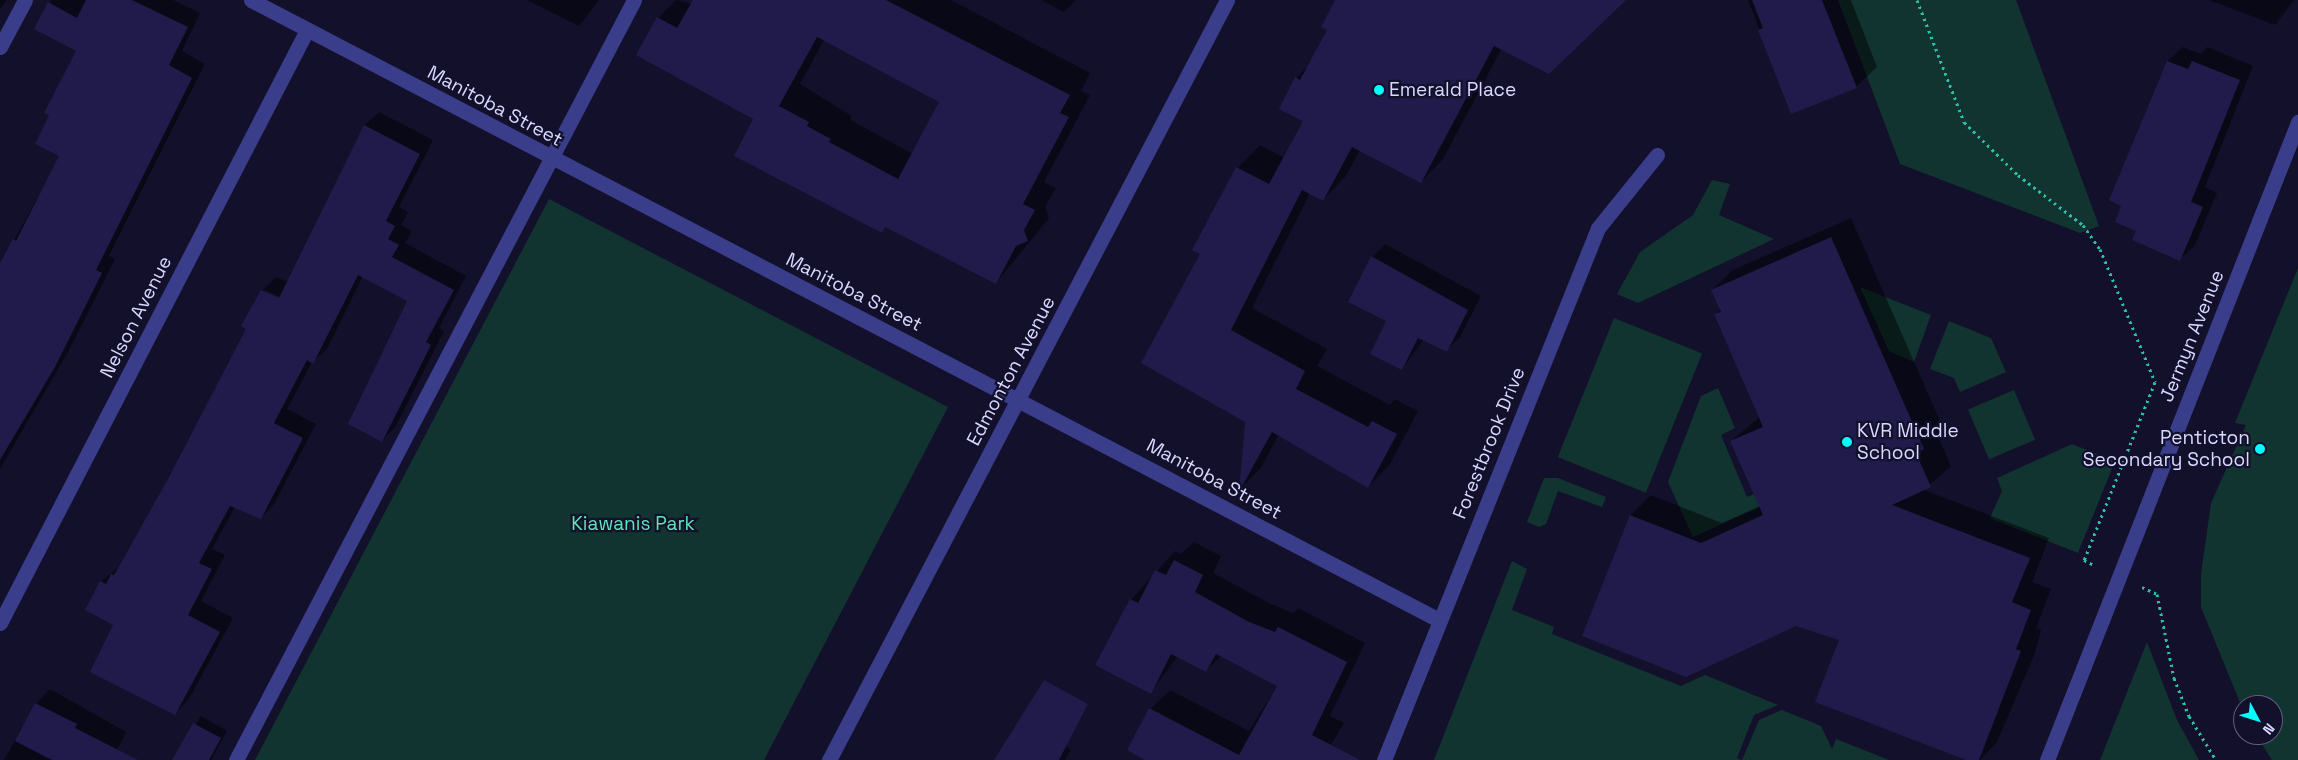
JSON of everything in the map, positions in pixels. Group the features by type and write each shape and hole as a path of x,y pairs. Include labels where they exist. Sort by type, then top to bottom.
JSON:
{"street":[{"path":"0,47 24,0"},
{"name":"Manitoba Street","path":"251,0 1439,620"},
{"path":"236,760 634,0"},
{"name":"Edmonton Avenue","path":"829,760 1227,0"},
{"name":"Nelson Avenue","path":"0,623 307,30"},
{"name":"Jermyn Avenue","path":"2047,760 2298,122"},
{"name":"Forestbrook Drive","path":"1384,760 1598,228 1657,155"}],"path":[{"path":"1917,0 1964,122 2018,175 2083,225 2100,249 2155,382 2084,560 2096,566"},
{"path":"2154,593 2174,678 2189,716 2216,760"}],"green space":[{"path":"1838,0 2016,0 2099,226 2080,233 1900,164"},
{"path":"1712,180 1730,184 1719,215 1774,239 1638,303 1617,294 1640,252 1693,215"},
{"name":"Kiawanis Park","path":"549,199 948,407 764,760 255,760"},
{"path":"2298,268 2298,760 2272,760 2262,745 2283,745 2283,695 2237,695 2201,607 2201,574 2211,503 2246,425 2235,423"},
{"path":"1860,287 1931,315 1914,362 1889,351"},
{"path":"1614,318 1702,354 1646,493 1558,457"},
{"path":"1949,321 1991,338 2006,372 1960,392 1954,378 1930,369"},
{"path":"1718,388 1735,428 1721,435 1747,497 1756,493 1762,506 1693,537 1668,482 1701,396"},
{"path":"2014,390 2035,440 1989,459 1968,410"},
{"path":"2072,444 2115,461 2078,553 1990,518 2002,491 1997,478"},
{"path":"1544,478 1558,478 1606,497 1602,507 1558,491 1546,524 1539,527 1527,522"},
{"path":"1512,561 1527,569 1512,610 1554,627 1552,634 1681,686 1705,675 1778,705 1754,715 1737,758 1741,760 1434,760"},
{"path":"2147,642 2177,720 2199,760 2100,760"},
{"path":"1782,710 1821,726 1832,749 1836,739 1889,760 1742,760 1759,720"}],"building":[{"path":"86,0 132,0 188,27 169,65 192,78 96,270 102,273 55,367 0,460 0,263 13,239 16,241 59,156 35,144 49,115 44,113 76,51 34,29 48,2 77,18"},
{"path":"693,0 886,0 1070,95 1060,113 1069,117 1023,204 1035,210 1024,230 1028,241 1016,246 996,284 885,227 882,233 734,156 753,119 636,55 657,17 677,28","holes":["817,37 939,102 898,179 829,142 831,139 807,126 809,122 779,106"]},
{"path":"1335,0 1626,0 1549,74 1494,46 1421,183 1352,147 1323,201 1302,190 1231,330 1305,371 1296,389 1368,427 1372,421 1397,434 1368,488 1272,432 1239,492 1245,422 1141,363 1200,254 1192,250 1236,167 1269,184 1303,121 1279,109 1295,77 1300,80 1327,30 1321,27"},
{"path":"1752,0 1822,0 1857,88 1791,114 1758,30 1763,28"},
{"path":"2167,61 2188,69 2192,61 2240,80 2191,202 2203,207 2180,261 2132,240 2136,231 2115,222 2121,206 2109,200"},
{"path":"364,125 420,154 386,221 395,226 388,239 399,245 392,257 454,290 426,342 431,345 382,442 348,424 407,301 358,275 313,364 307,360 274,423 303,438 261,519 230,506 199,563 212,569 188,615 220,632 175,715 90,672 113,625 85,610 100,581 106,584 111,574 114,575 168,479 246,329 241,326 261,290 279,298"},
{"path":"1831,237 1924,449 1916,453 1931,487 1892,505 2030,558 2012,602 2031,610 2016,649 2021,651 1979,760 1966,760 1815,702 1839,640 1796,626 1686,677 1582,636 1630,515 1701,543 1763,515 1730,441 1763,427 1714,314 1721,312 1711,290"},
{"path":"1371,256 1468,310 1447,352 1418,338 1402,370 1370,354 1386,321 1348,302"},
{"path":"1174,560 1203,575 1195,592 1249,622 1275,632 1278,627 1347,662 1312,735 1360,760 1145,760 1127,750 1149,708 1239,755 1277,686 1216,654 1206,672 1171,654 1151,694 1095,665 1130,599 1138,603 1155,570 1166,575"},
{"path":"1044,680 1088,704 1059,760 994,760"},
{"path":"35,703 77,724 75,728 138,760 52,760 15,741"},
{"path":"193,723 221,738 209,760 172,760"}],"place":[{"name":"Emerald Place","path":"1379,90"},
{"name":"KVR Middle School","path":"1847,442"},
{"name":"Penticton Secondary School","path":"2260,449"}]}
